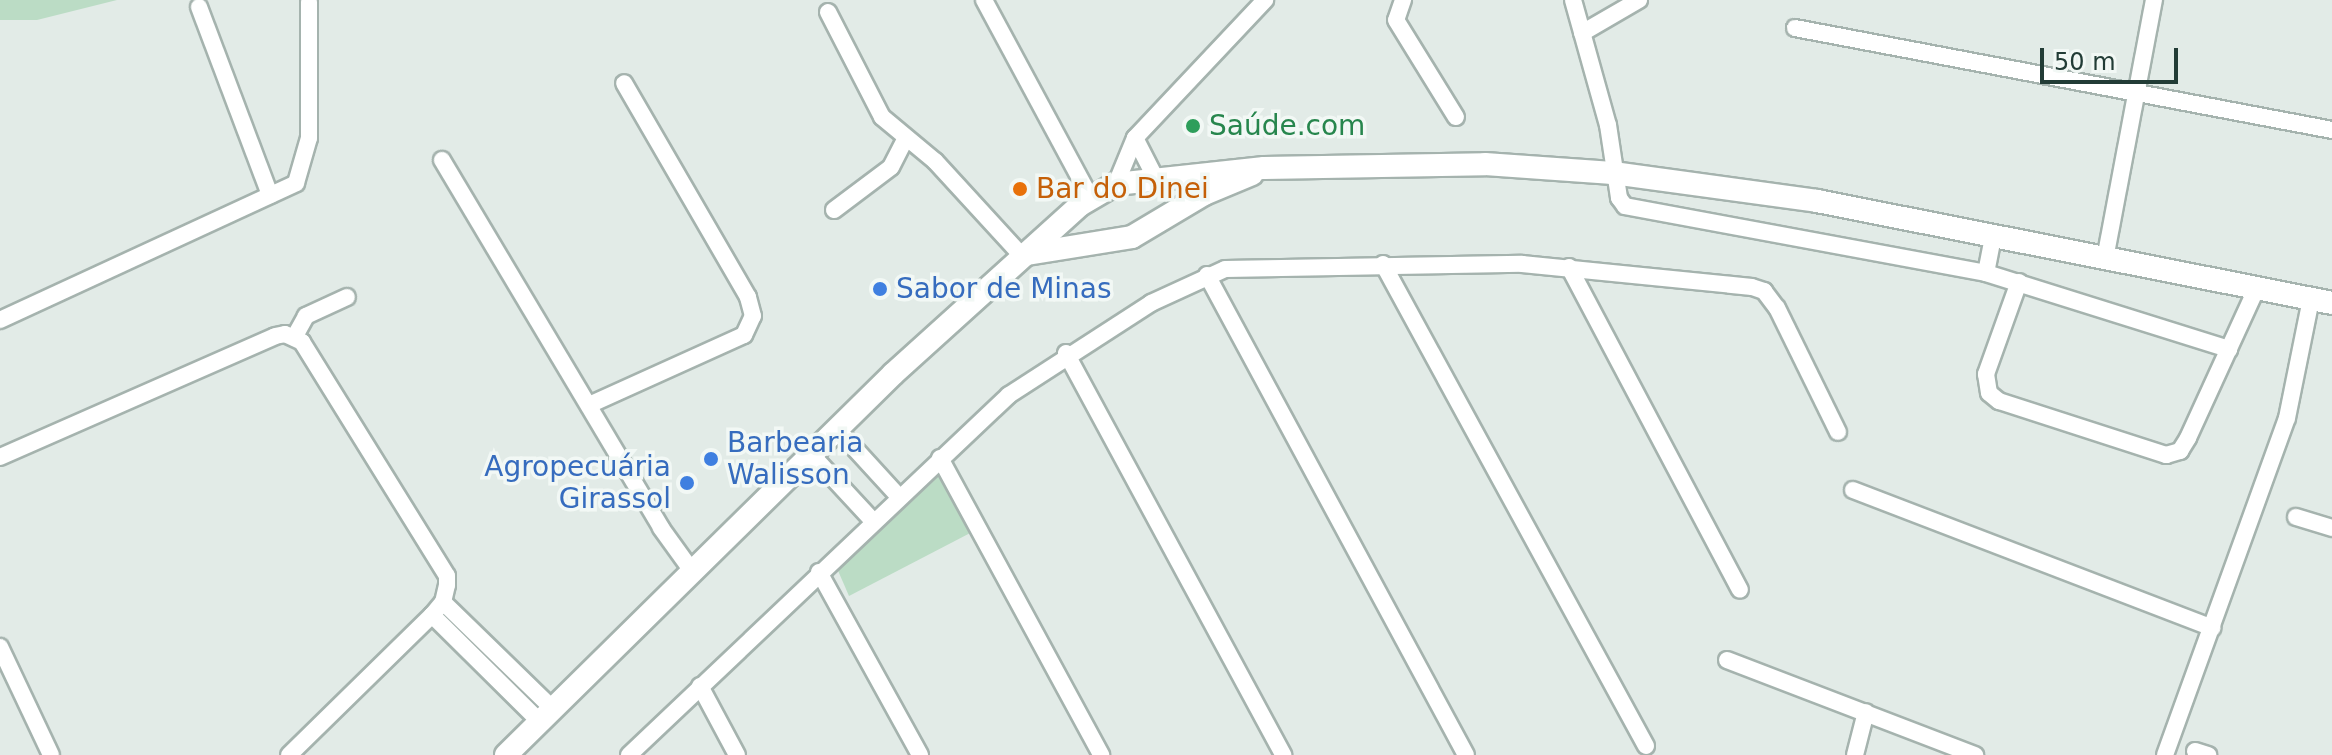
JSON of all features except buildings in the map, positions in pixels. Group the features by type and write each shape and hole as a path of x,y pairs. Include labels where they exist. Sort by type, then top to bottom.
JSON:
{"main road":[{"path":"506,755 810,453 1021,255 1085,201 1116,184 1155,177 1264,168 1485,164 1613,173 1817,201 2321,301"},
{"path":"1021,255 1105,244 1132,237 1204,194 1264,168"},
{"path":"1155,177 1167,194 1167,217"},
{"path":"1085,201 1083,230 1105,244"}],"street":[{"path":"984,0 1085,201"},
{"path":"1116,184 1135,138 1265,0"},
{"path":"1403,0 1396,20 1456,117"},
{"path":"1573,0 1608,125 1619,198 1637,210 1986,273 2229,349"},
{"path":"1582,33 1639,0"},
{"path":"2105,259 2154,0"},
{"path":"0,320 296,183 308,157 309,2"},
{"path":"199,7 270,195"},
{"path":"828,12 882,117 905,140 935,161 1021,255"},
{"path":"1795,28 2332,130"},
{"path":"589,405 744,335 753,316 748,297 624,83"},
{"path":"1135,138 1155,177"},
{"path":"834,210 891,167 905,140"},
{"path":"442,160 692,571"},
{"path":"1986,273 1993,237"},
{"path":"1383,264 1646,746"},
{"path":"629,755 1009,395 1066,353 1207,275 1243,267 1383,264 1569,267 1764,291 1838,432"},
{"path":"1569,267 1740,590"},
{"path":"1207,275 1466,755"},
{"path":"2019,282 1986,374 1989,393 1999,401 2156,454 2180,451 2257,287"},
{"path":"295,336 306,316 347,297"},
{"path":"2165,755 2287,418 2321,301"},
{"path":"0,457 275,336 295,336 307,348 447,576 438,608 289,755"},
{"path":"1066,353 1283,755"},
{"path":"837,429 899,497"},
{"path":"810,453 873,521"},
{"path":"940,458 1101,755"},
{"path":"1853,490 2212,628"},
{"path":"2296,517 2332,528"},
{"path":"819,572 920,755"},
{"path":"438,608 545,714"},
{"path":"0,647 51,755"},
{"path":"1727,660 1975,755"},
{"path":"700,686 737,755"},
{"path":"1855,755 1866,712"}],"green space":[{"path":"0,0 117,0 37,20 0,20"},
{"path":"937,476 944,477 976,530 849,596 836,566"}],"place":[{"name":"Saúde.com","path":"1193,126"},
{"name":"Bar do Dinei","path":"1020,189"},
{"name":"Sabor de Minas","path":"880,289"},
{"name":"Barbearia Walisson","path":"711,459"},
{"name":"Agropecuária Girassol","path":"687,483"}]}
